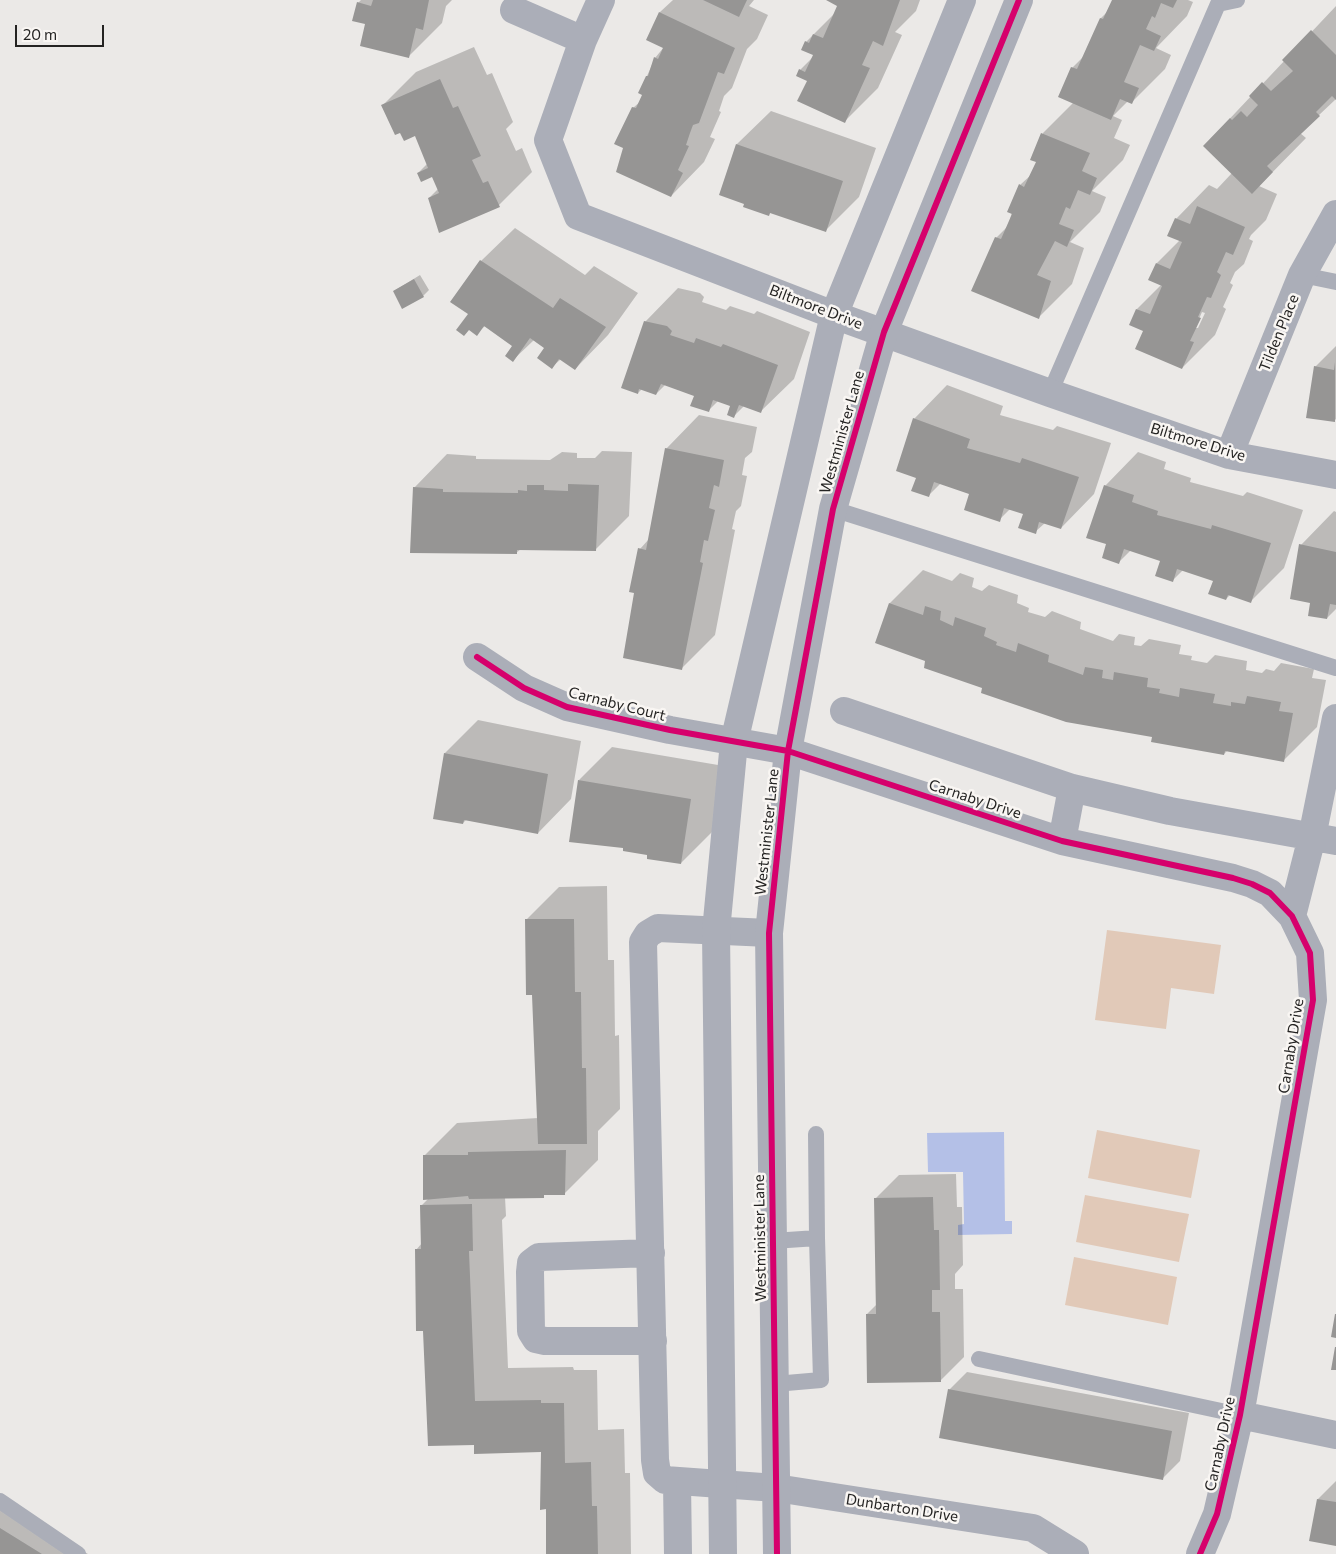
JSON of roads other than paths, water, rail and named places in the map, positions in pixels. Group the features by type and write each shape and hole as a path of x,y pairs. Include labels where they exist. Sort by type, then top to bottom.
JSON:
{"street":[{"name":"Biltmore Drive","path":"601,0 583,40 548,140 578,216 834,315 1228,455 1336,475"},
{"name":"Westminister Lane","path":"723,1554 716,930 734,742 834,315 962,0"},
{"name":"Westminister Lane","path":"777,1554 768,933 788,751 833,509 884,332 1019,0"},
{"path":"514,10 583,40"},
{"name":"Tilden Place","path":"1228,455 1302,275 1336,214"},
{"name":"Carnaby Court","path":"477,657 524,688 568,707 734,742"},
{"path":"844,711 1072,788 1170,811 1324,839"},
{"path":"1292,916 1324,839 1336,718"},
{"name":"Carnaby Drive","path":"734,742 788,751 1062,841 1252,884 1270,893 1292,916 1310,954 1313,1000 1240,1415 1217,1514 1200,1554"},
{"path":"1062,841 1072,788"},
{"path":"678,1554 677,1482 664,1480 657,1473 655,1460 643,942 648,934 658,928 768,933"},
{"path":"651,1253 539,1257 532,1263 530,1272 531,1331 536,1339 545,1341 653,1341"},
{"path":"1240,1415 1336,1435"},
{"name":"Dunbarton Drive","path":"677,1482 776,1488 1033,1528 1075,1554"}],"lane":[{"path":"1050,393 1219,2 1237,0"},
{"path":"1302,275 1336,282"},
{"path":"833,509 1336,668"},
{"path":"775,1384 821,1380 816,1134"},
{"path":"773,1241 817,1238"},
{"path":"979,1359 1240,1415"},
{"path":"0,1501 78,1554"}],"water":[{"path":"1004,1132 1005,1221 1012,1221 1012,1234 958,1235 958,1225 964,1224 963,1172 928,1172 927,1133"}]}
